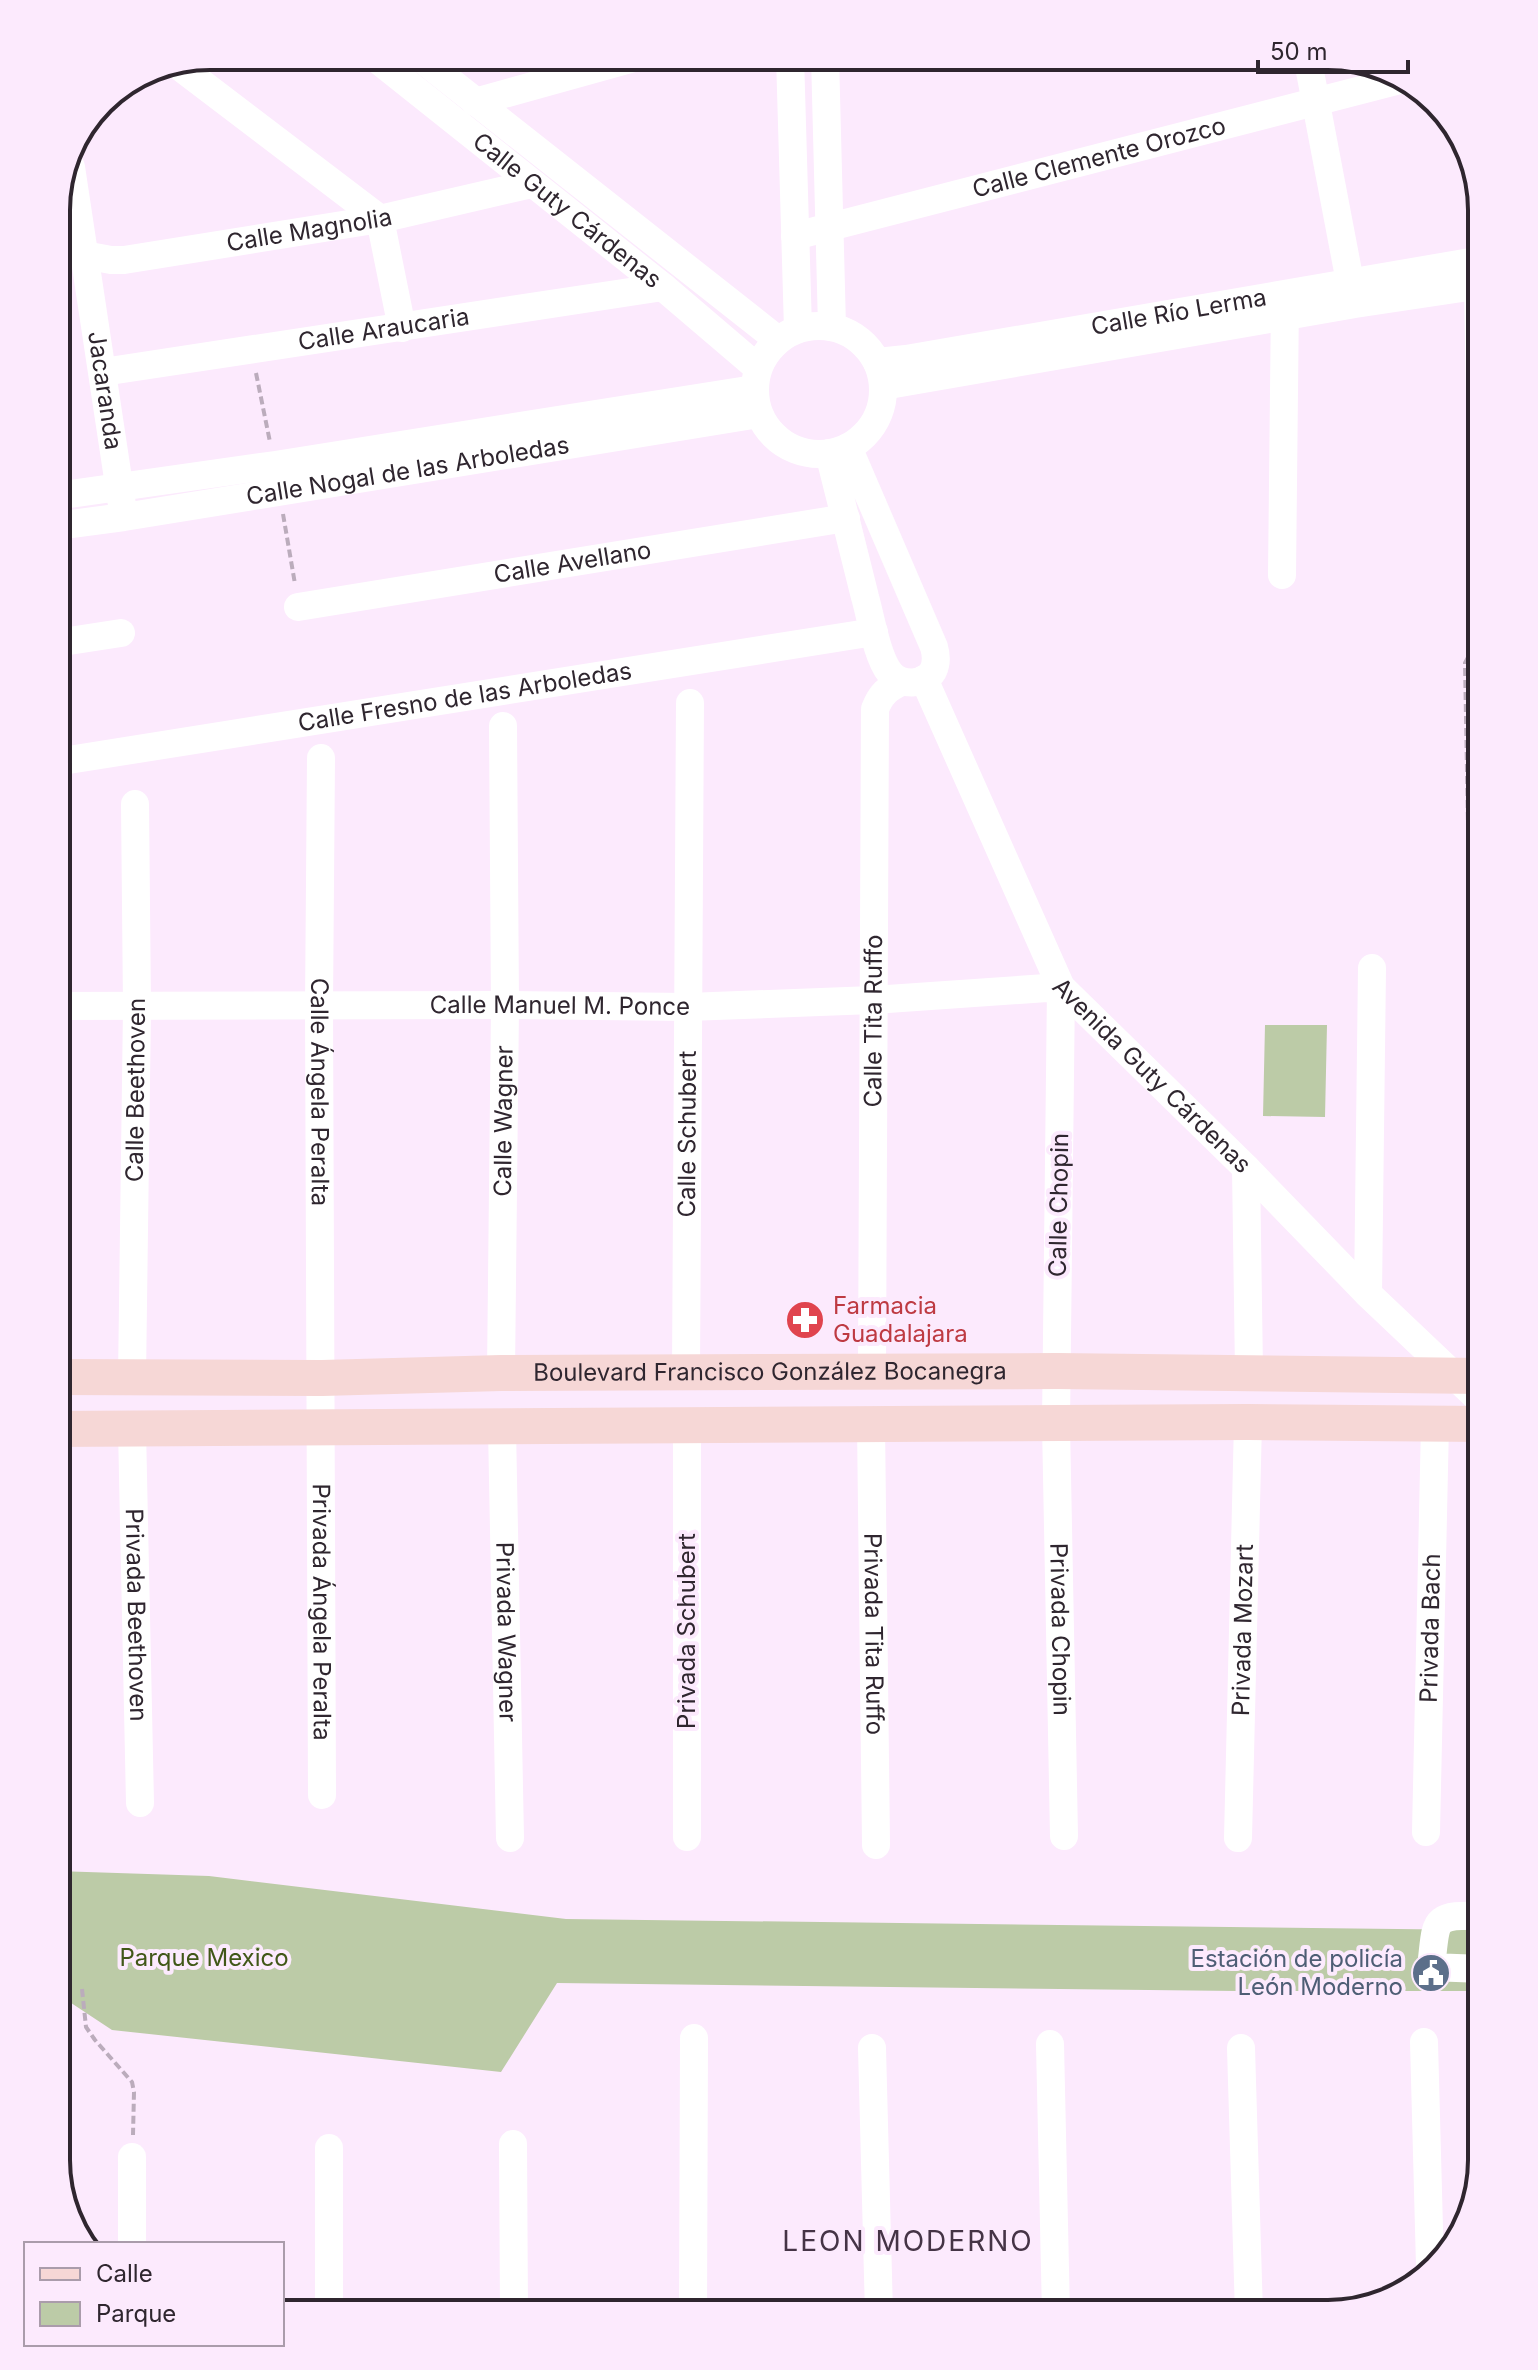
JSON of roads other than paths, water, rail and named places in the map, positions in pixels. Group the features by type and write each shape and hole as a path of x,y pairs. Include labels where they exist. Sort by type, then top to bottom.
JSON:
{"main road":[{"name":"Boulevard Francisco González Bocanegra","path":"70,1377 322,1378 501,1373 872,1371 1249,1371 1468,1375"},
{"path":"693,1425 691,1397 694,1372"},
{"path":"70,1429 1248,1422 1468,1424"}],"street":[{"name":"Calle Guty Cárdenas","path":"390,70 663,287 757,390"},
{"name":"Calle Guty Cárdenas","path":"435,70 788,335"},
{"path":"475,102 590,70"},
{"path":"788,335 795,236 790,70"},
{"path":"825,70 832,327"},
{"path":"1309,70 1350,282"},
{"path":"187,73 380,219 402,328"},
{"name":"Calle Clemente Orozco","path":"795,236 1386,83"},
{"name":"Jacaranda","path":"73,183 124,517"},
{"name":"Calle Magnolia","path":"84,255 124,260 380,219 531,184"},
{"name":"Calle Río Lerma","path":"1285,305 1350,282 1468,277"},
{"name":"Calle Río Lerma","path":"880,374 906,359 1468,279"},
{"name":"Calle Araucaria","path":"103,372 663,287"},
{"path":"1282,575 1285,305"},
{"path":"815,326 832,327 851,334 866,346 880,374 880,410 868,432 838,450 812,453 795,449 774,435 757,390 766,353 788,335 815,326"},
{"name":"Calle Nogal de las Arboledas","path":"70,524 124,517 278,478 757,390"},
{"path":"838,450 934,647 936,658 933,671 913,680"},
{"name":"Avenida Guty Cárdenas","path":"838,450 846,518 885,664 891,674 913,680 1061,987 1246,1168 1368,1294 1468,1375"},
{"name":"Calle Nogal de las Arboledas","path":"70,494 119,486 278,478"},
{"name":"Calle Avellano","path":"298,607 846,518"},
{"name":"Calle Fresno de las Arboledas","path":"70,760 874,632"},
{"path":"70,641 121,633"},
{"name":"Calle Tita Ruffo","path":"872,1371 875,709 886,689 913,680"},
{"name":"Calle Schubert","path":"690,703 688,1007 694,1372"},
{"name":"Calle Wagner","path":"501,1373 505,1005 503,726"},
{"name":"Calle Ángela Peralta","path":"321,758 321,1427"},
{"name":"Calle Beethoven","path":"132,1378 137,1007 135,804"},
{"path":"1368,1294 1372,968"},
{"name":"Calle Manuel M. Ponce","path":"70,1006 688,1007 873,1000 1061,987"},
{"name":"Calle Chopin","path":"1056,1424 1061,987"},
{"path":"1246,1168 1249,1371"},
{"name":"Privada Mozart","path":"1238,1838 1248,1422"},
{"name":"Privada Tita Ruffo","path":"871,1424 876,1845"},
{"name":"Privada Chopin","path":"1056,1424 1064,1836"},
{"name":"Privada Bach","path":"1426,1832 1435,1424"},
{"name":"Privada Schubert","path":"687,1837 693,1425"},
{"name":"Privada Ángela Peralta","path":"321,1427 322,1795"},
{"name":"Privada Wagner","path":"502,1428 510,1838"},
{"name":"Privada Beethoven","path":"132,1429 140,1803"},
{"path":"1468,1915 1441,1919 1437,1925 1431,1967 1468,1968"},
{"path":"693,2300 694,2038"},
{"path":"1424,2042 1430,2256"},
{"path":"1050,2044 1056,2300"},
{"path":"872,2048 879,2300"},
{"path":"1241,2048 1249,2300"},
{"path":"513,2144 514,2300"},
{"path":"329,2148 329,2300"},
{"path":"132,2157 132,2242"}],"place":[{"name":"Farmacia Guadalajara","path":"805,1320"},
{"name":"Estación de policía León Moderno","path":"1431,1973"}],"district":[{"name":"LEON MODERNO","path":"908,2241"}],"park label":[{"name":"Parque Mexico","path":"204,1958"}]}
